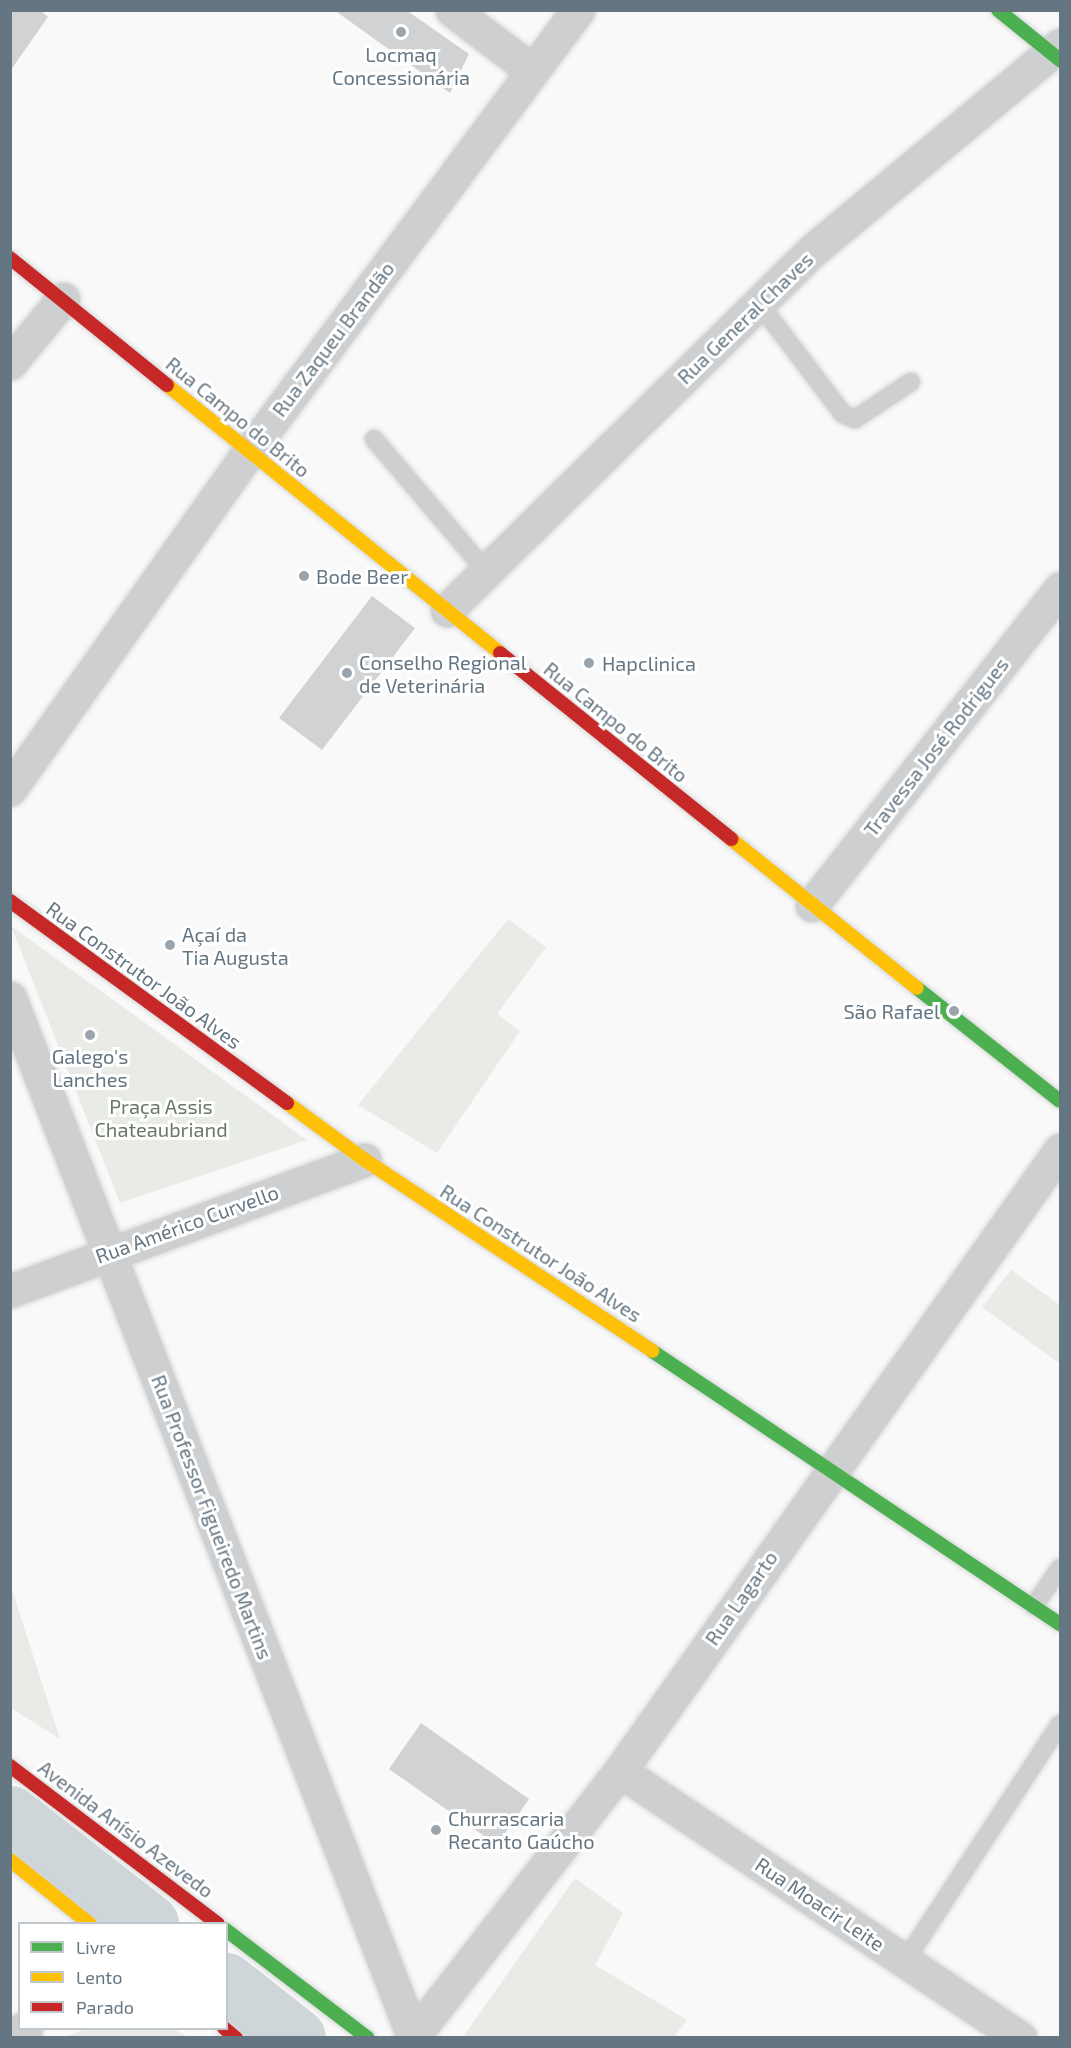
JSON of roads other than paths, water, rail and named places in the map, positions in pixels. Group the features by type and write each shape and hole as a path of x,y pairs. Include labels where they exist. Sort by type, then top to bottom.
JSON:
{"street":[{"path":"452,10 533,71"},
{"name":"Rua Zaqueu Brandão","path":"10,789 249,452 578,10"},
{"path":"998,10 1057,52"},
{"name":"Rua General Chaves","path":"447,610 813,250 1057,52"},
{"name":"Rua Campo do Brito","path":"10,258 812,905 1060,1101"},
{"path":"10,363 63,299"},
{"name":"Travessa José Rodrigues","path":"812,905 1060,589"},
{"name":"Rua Construtor João Alves","path":"10,901 365,1160 832,1468 1060,1624"},
{"name":"Rua Professor Figueiredo Martins","path":"10,998 413,2037"},
{"name":"Rua Lagarto","path":"413,2037 620,1771 832,1468 1060,1150"},
{"name":"Rua Américo Curvello","path":"10,1291 109,1252 365,1160"},
{"name":"Avenida Anísio Azevedo","path":"10,1766 217,1922"},
{"name":"Rua Moacir Leite","path":"620,1771 1020,2037"},
{"path":"10,1860 89,1922"},
{"path":"228,1932 368,2037"}],"lane":[{"path":"759,303 843,414 855,419 911,382"},
{"path":"374,439 486,571"},
{"path":"1034,1606 1060,1568"},
{"path":"905,1960 1060,1724"}],"waterway":[{"path":"10,1816 146,1922"},
{"path":"228,1985 296,2038"}],"place":[{"name":"Locmaq Concessionária","path":"401,32"},
{"name":"Bode Beer","path":"304,576"},
{"name":"Hapclinica","path":"589,663"},
{"name":"Conselho Regional de Veterinária","path":"347,673"},
{"name":"Açaí da Tia Augusta","path":"170,945"},
{"name":"São Rafael","path":"954,1011"},
{"name":"Galego's Lanches","path":"90,1035"},
{"name":"Churrascaria Recanto Gaúcho","path":"436,1830"}],"park label":[{"name":"Praça Assis Chateaubriand","path":"161,1118"}]}
